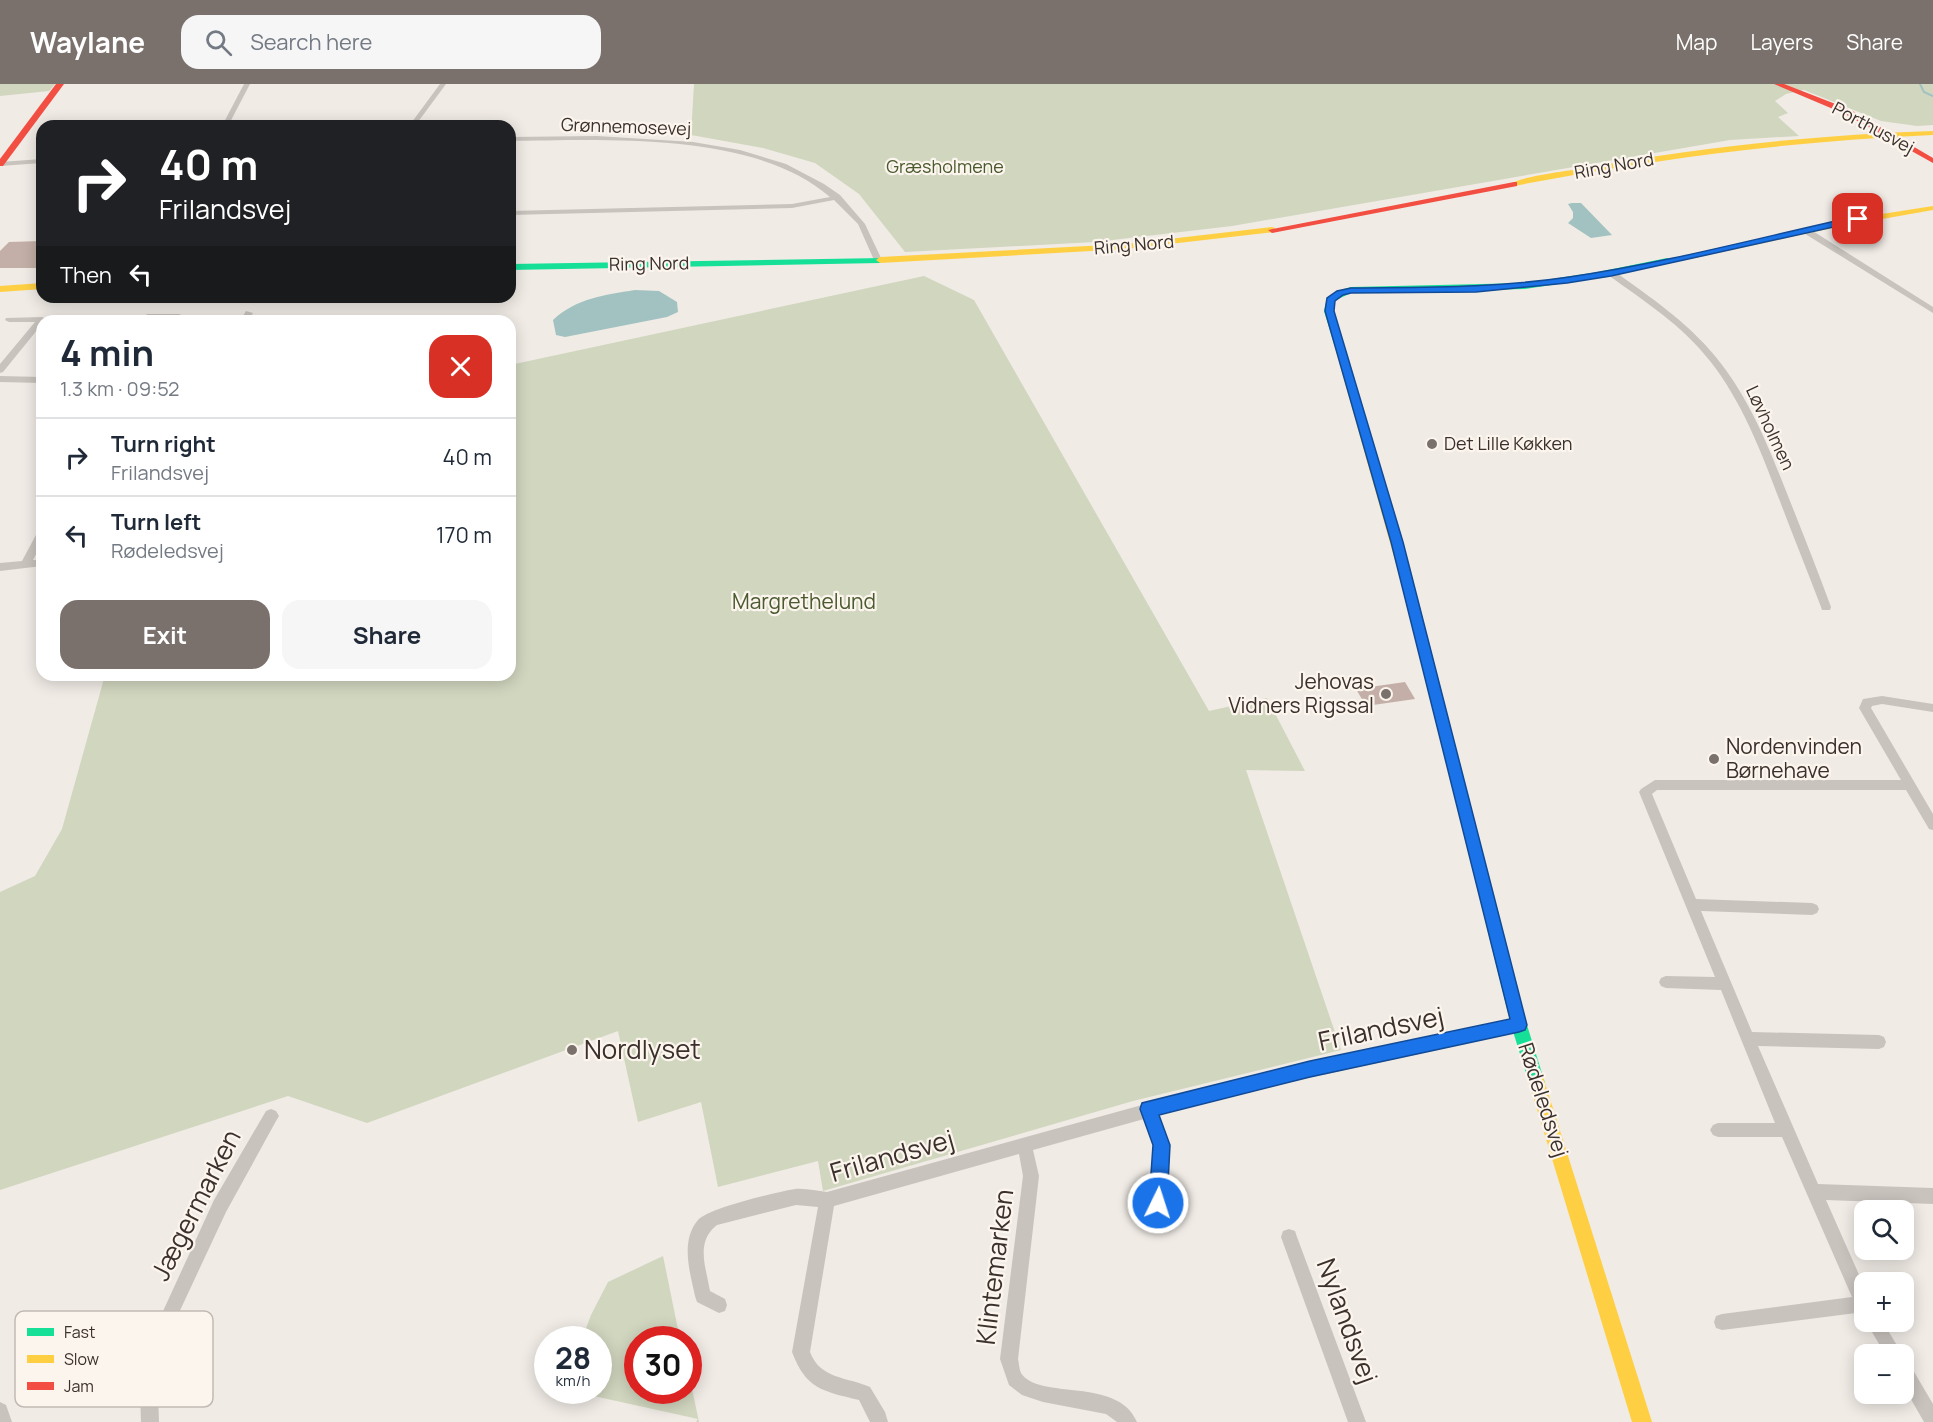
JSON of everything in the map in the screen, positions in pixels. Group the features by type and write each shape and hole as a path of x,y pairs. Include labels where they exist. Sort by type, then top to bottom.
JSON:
{"main road":[{"path":"0,164 60,84"},
{"name":"Porthusvej","path":"1778,84 1838,107 1933,161"},
{"name":"Ring Nord","path":"516,267 960,256 1113,247 1251,232 1334,220 1606,166 1751,146 1933,136"},
{"path":"1611,273 1858,219 1933,208"},
{"name":"Rødeledsvej","path":"1611,273 1548,283 1486,289 1340,292 1330,300 1329,311 1397,542 1519,1025 1642,1422"},
{"path":"0,281 36,281"},
{"path":"0,288 36,282"}],"street":[{"path":"228,120 247,84"},
{"path":"416,120 442,84"},
{"name":"Grønnemosevej","path":"516,139 635,139 709,146 782,166 813,181 837,197 862,224 869,235 877,258"},
{"path":"0,164 36,161"},
{"path":"516,213 792,206 837,197"},
{"path":"1804,230 1933,311"},
{"name":"Løvholmen","path":"1611,273 1664,312 1696,340 1741,398 1756,428 1826,607"},
{"path":"9,320 36,320"},
{"path":"0,370 36,327"},
{"path":"0,379 36,380"},
{"path":"26,564 36,545"},
{"path":"0,567 36,563"},
{"path":"1933,708 1882,700 1867,702 1865,708 1933,825"},
{"path":"1854,1282 1786,1130 1645,792 1655,785 1908,785"},
{"path":"1691,905 1812,909"},
{"path":"1666,982 1725,984"},
{"name":"Frilandsvej","path":"719,1305 704,1296 695,1254 697,1240 703,1226 713,1218 725,1213 796,1197 827,1200 1148,1109 1310,1069 1519,1025"},
{"path":"1749,1039 1879,1042"},
{"path":"1148,1109 1161,1145 1157,1222"},
{"name":"Jægermarken","path":"171,1311 220,1206 271,1116"},
{"path":"1718,1130 1786,1130"},
{"name":"Klintemarken","path":"1024,1144 1031,1176 1009,1359 1015,1379 1029,1390 1115,1408 1128,1422"},
{"path":"1813,1192 1933,1196"},
{"path":"827,1200 801,1352 805,1368 821,1381 864,1393 879,1418 879,1422"},
{"name":"Nylandsvej","path":"1289,1237 1357,1422"},
{"path":"1722,1322 1854,1305"},
{"path":"1914,1388 1932,1418"},
{"name":"Jægermarken","path":"150,1407 150,1422"},
{"path":"0,1411 3,1422"}],"green space":[{"path":"0,84 55,84 49,91 0,96"},
{"name":"Græsholmene","path":"694,84 1933,84 1933,125 1917,126 1881,121 1804,90 1786,94 1775,101 1788,113 1778,117 1799,136 1730,140 1232,226 1095,242 905,252 859,194 815,163 763,148 691,135"},
{"name":"Margrethelund","path":"924,276 974,300 1209,711 1267,698 1305,771 1246,770 1341,1050 1133,1101 823,1191 818,1161 718,1187 701,1102 638,1122 618,1031 367,1123 288,1096 0,1190 0,892 35,876 62,829 103,681 516,681 516,364"},
{"path":"663,1256 677,1326 624,1326 624,1403 612,1400 612,1326 587,1326 608,1282"},
{"path":"630,1404 695,1404 699,1422 696,1422 698,1419"}],"water":[{"path":"1581,203 1612,235 1591,238 1568,223 1573,218 1573,212 1568,204"},
{"path":"635,290 659,291 677,302 678,312 667,317 565,337 556,335 553,320 572,307 591,299"}],"building":[{"path":"36,241 36,268 0,268 0,251 9,242"},
{"name":"Jehovas Vidners Rigssal","path":"1405,682 1415,699 1366,706 1356,689"}],"waterway":[{"path":"1920,84 1924,92 1933,96"}],"traffic: fast":[{"path":"516,267 880,260"},
{"path":"1339,344 1329,311 1330,300 1340,293 1351,290 1525,286 1598,275 1667,261"},
{"path":"1411,596 1519,1025 1537,1083"}],"traffic: slow":[{"path":"1514,184 1618,164 1723,149 1775,143 1933,133"},
{"path":"1667,261 1837,224 1933,208"},
{"path":"880,260 1126,247 1272,230"},
{"path":"0,289 36,286"},
{"path":"1339,344 1411,596"},
{"path":"1537,1083 1642,1422"}],"traffic: jam":[{"path":"0,164 60,84"},
{"path":"1778,84 1848,112 1933,161"},
{"path":"1272,230 1514,184"}],"place":[{"name":"Det Lille Køkken","path":"1432,444"},
{"name":"Jehovas Vidners Rigssal","path":"1386,694"},
{"name":"Nordenvinden Børnehave","path":"1714,759"},
{"name":"Nordlyset","path":"572,1050"}],"route":[{"path":"1158,1203 1161,1145 1148,1109 1310,1069 1519,1025 1397,542 1329,311 1330,300 1340,292 1351,290 1476,290 1548,283 1611,273 1858,219"}]}
